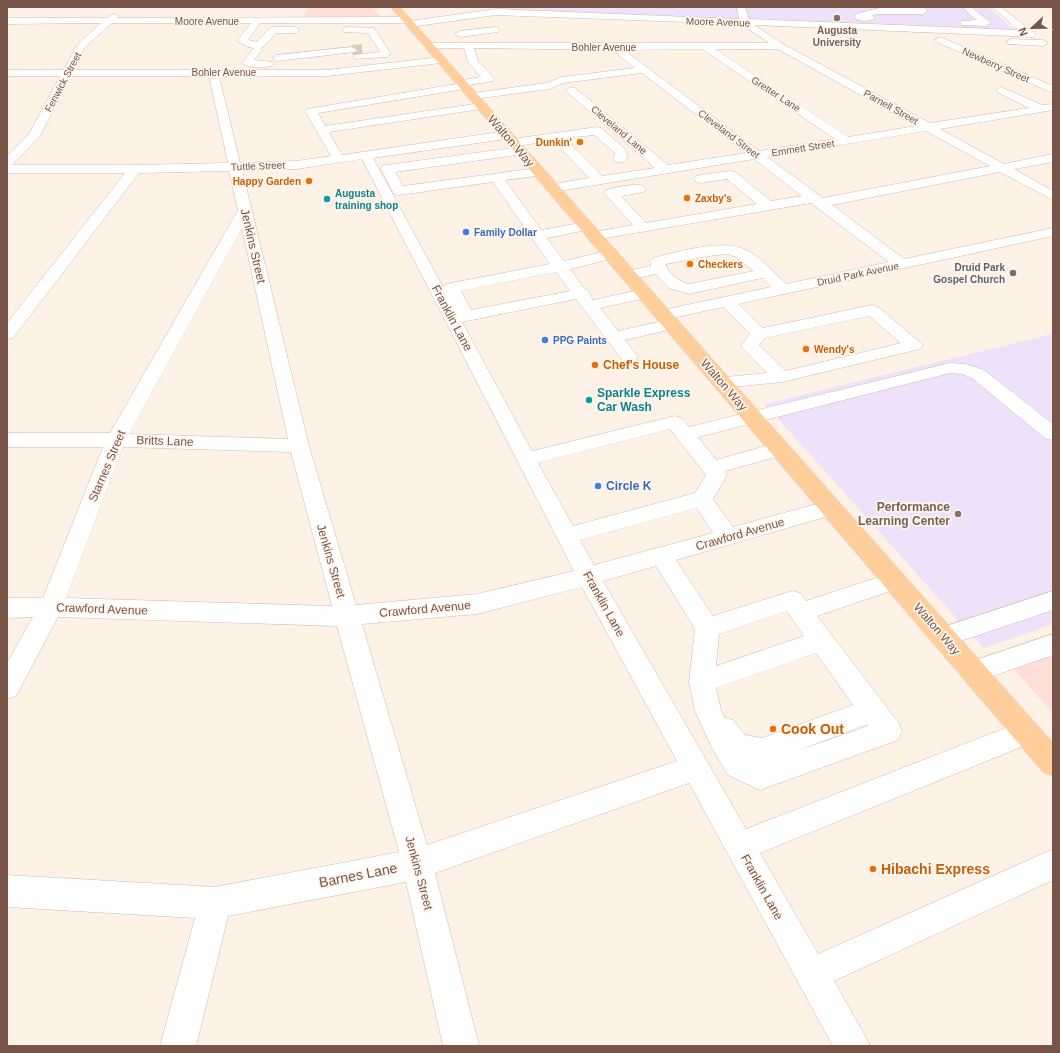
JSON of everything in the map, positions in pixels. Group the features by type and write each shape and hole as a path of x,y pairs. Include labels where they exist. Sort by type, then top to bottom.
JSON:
{"main road":[{"name":"Walton Way","path":"403,16 436,39 441,60 1053,763"}],"street":[{"path":"403,16 483,7"},
{"path":"741,7 745,23"},
{"path":"859,18 859,16 865,13 879,11 923,11 920,7"},
{"path":"859,18 986,23 966,7"},
{"path":"996,7 1028,33 1053,48"},
{"name":"Moore Avenue","path":"7,21 257,21 300,20 324,17 468,16 492,10 511,13 709,16 719,22 745,23 794,21 862,27 1028,33"},
{"path":"655,10 660,12 709,16"},
{"path":"763,11 764,16 794,21 823,18"},
{"name":"Fenwick Street","path":"7,163 34,136 81,46 120,12"},
{"path":"479,46 511,13"},
{"path":"468,16 495,30"},
{"path":"859,18 862,27"},
{"path":"275,61 300,20"},
{"path":"257,21 242,41 250,45 260,46 273,30 325,30"},
{"path":"617,26 719,22"},
{"name":"Parnell Street","path":"745,23 767,37 782,42 929,127 1053,196"},
{"path":"275,61 287,68 386,54 371,30 340,30"},
{"path":"436,39 495,30"},
{"path":"636,37 695,39 767,37"},
{"name":"Bohler Avenue","path":"436,39 469,50 479,46 528,46 589,51 614,47 705,47 782,42"},
{"name":"Newberry Street","path":"964,40 936,40 1053,90"},
{"path":"980,41 1044,43"},
{"path":"322,130 435,113 493,79 473,62 469,50 522,50 528,49 528,46"},
{"path":"257,50 247,63 275,61 382,47"},
{"name":"Cleveland Street","path":"614,47 901,264"},
{"name":"Gretter Lane","path":"705,47 847,140"},
{"path":"572,58 566,54 589,51"},
{"name":"Bohler Avenue","path":"7,73 214,72 287,68 327,73 441,60"},
{"path":"559,70 633,61"},
{"path":"604,65 614,74"},
{"path":"979,69 998,66"},
{"path":"339,160 312,111 470,93 550,86 561,80 644,70"},
{"name":"Jenkins Street","path":"214,72 234,167 299,446 417,864 462,1046"},
{"name":"Cleveland Lane","path":"571,90 666,170"},
{"path":"1001,90 1047,108"},
{"name":"Emmett Street","path":"553,188 1047,108"},
{"path":"356,146 441,128 435,113"},
{"name":"Franklin Lane","path":"339,128 356,146 459,317 526,459 588,576 852,1046"},
{"path":"538,172 399,191 387,170 513,143 597,131 621,152 622,157 619,159"},
{"path":"556,136 599,181"},
{"name":"Tuttle Street","path":"7,168 135,169 297,165 339,160 356,146 513,143"},
{"path":"583,165 648,154"},
{"path":"539,235 643,228 768,206 817,201 1053,158"},
{"path":"7,334 135,169"},
{"path":"685,182 730,175 768,206"},
{"path":"497,178 539,235 560,267 629,357"},
{"path":"643,228 611,193 648,188"},
{"name":"Starnes Street","path":"7,688 51,607 116,440 245,209"},
{"name":"Druid Park Avenue","path":"614,337 727,302 1053,232"},
{"path":"610,255 560,267 451,288 459,317 586,299 644,294"},
{"path":"628,275 741,260 752,262 783,290"},
{"path":"661,271 675,285 689,289 765,273"},
{"path":"727,302 759,334"},
{"path":"722,382 782,377 914,345 872,310 759,334 750,346 782,377"},
{"path":"685,434 950,368 965,369 978,374 1053,434"},
{"path":"526,459 675,422 717,476 702,499 567,536"},
{"name":"Britts Lane","path":"7,440 116,440 299,446"},
{"path":"711,468 780,450"},
{"path":"702,499 728,537"},
{"name":"Crawford Avenue","path":"7,608 51,607 347,616 476,604 662,556 831,508"},
{"path":"662,556 707,628 702,682 708,711 737,746 762,751 873,710 792,600 707,628"},
{"path":"801,612 894,581"},
{"path":"943,637 1053,600"},
{"path":"702,682 822,641"},
{"path":"974,672 1053,644"},
{"path":"740,846 1026,732"},
{"name":"Barnes Lane","path":"7,891 215,903 417,864 695,768"},
{"path":"812,974 1053,864"},
{"path":"178,1046 215,903"}],"shaded area":[{"path":"308,7 373,7 380,17 303,18"},
{"name":"Augusta University","path":"500,7 988,7 1016,31 496,11"},
{"name":"Performance Learning Center","path":"1053,334 1053,624 983,648 765,404"},
{"path":"1053,633 1053,713 999,653"}],"tunnel":[{"path":"352,50 362,49"}],"place":[{"name":"Augusta University","path":"837,18"},
{"name":"Dunkin'","path":"580,142"},
{"name":"Happy Garden","path":"309,181"},
{"name":"Zaxby's","path":"687,198"},
{"name":"Augusta training shop","path":"327,199"},
{"name":"Family Dollar","path":"466,232"},
{"name":"Checkers","path":"690,264"},
{"name":"Druid Park Gospel Church","path":"1013,273"},
{"name":"PPG Paints","path":"545,340"},
{"name":"Wendy's","path":"806,349"},
{"name":"Chef's House","path":"595,365"},
{"name":"Sparkle Express Car Wash","path":"589,400"},
{"name":"Circle K","path":"598,486"},
{"name":"Performance Learning Center","path":"958,514"},
{"name":"Cook Out","path":"773,729"},
{"name":"Hibachi Express","path":"873,869"}]}
